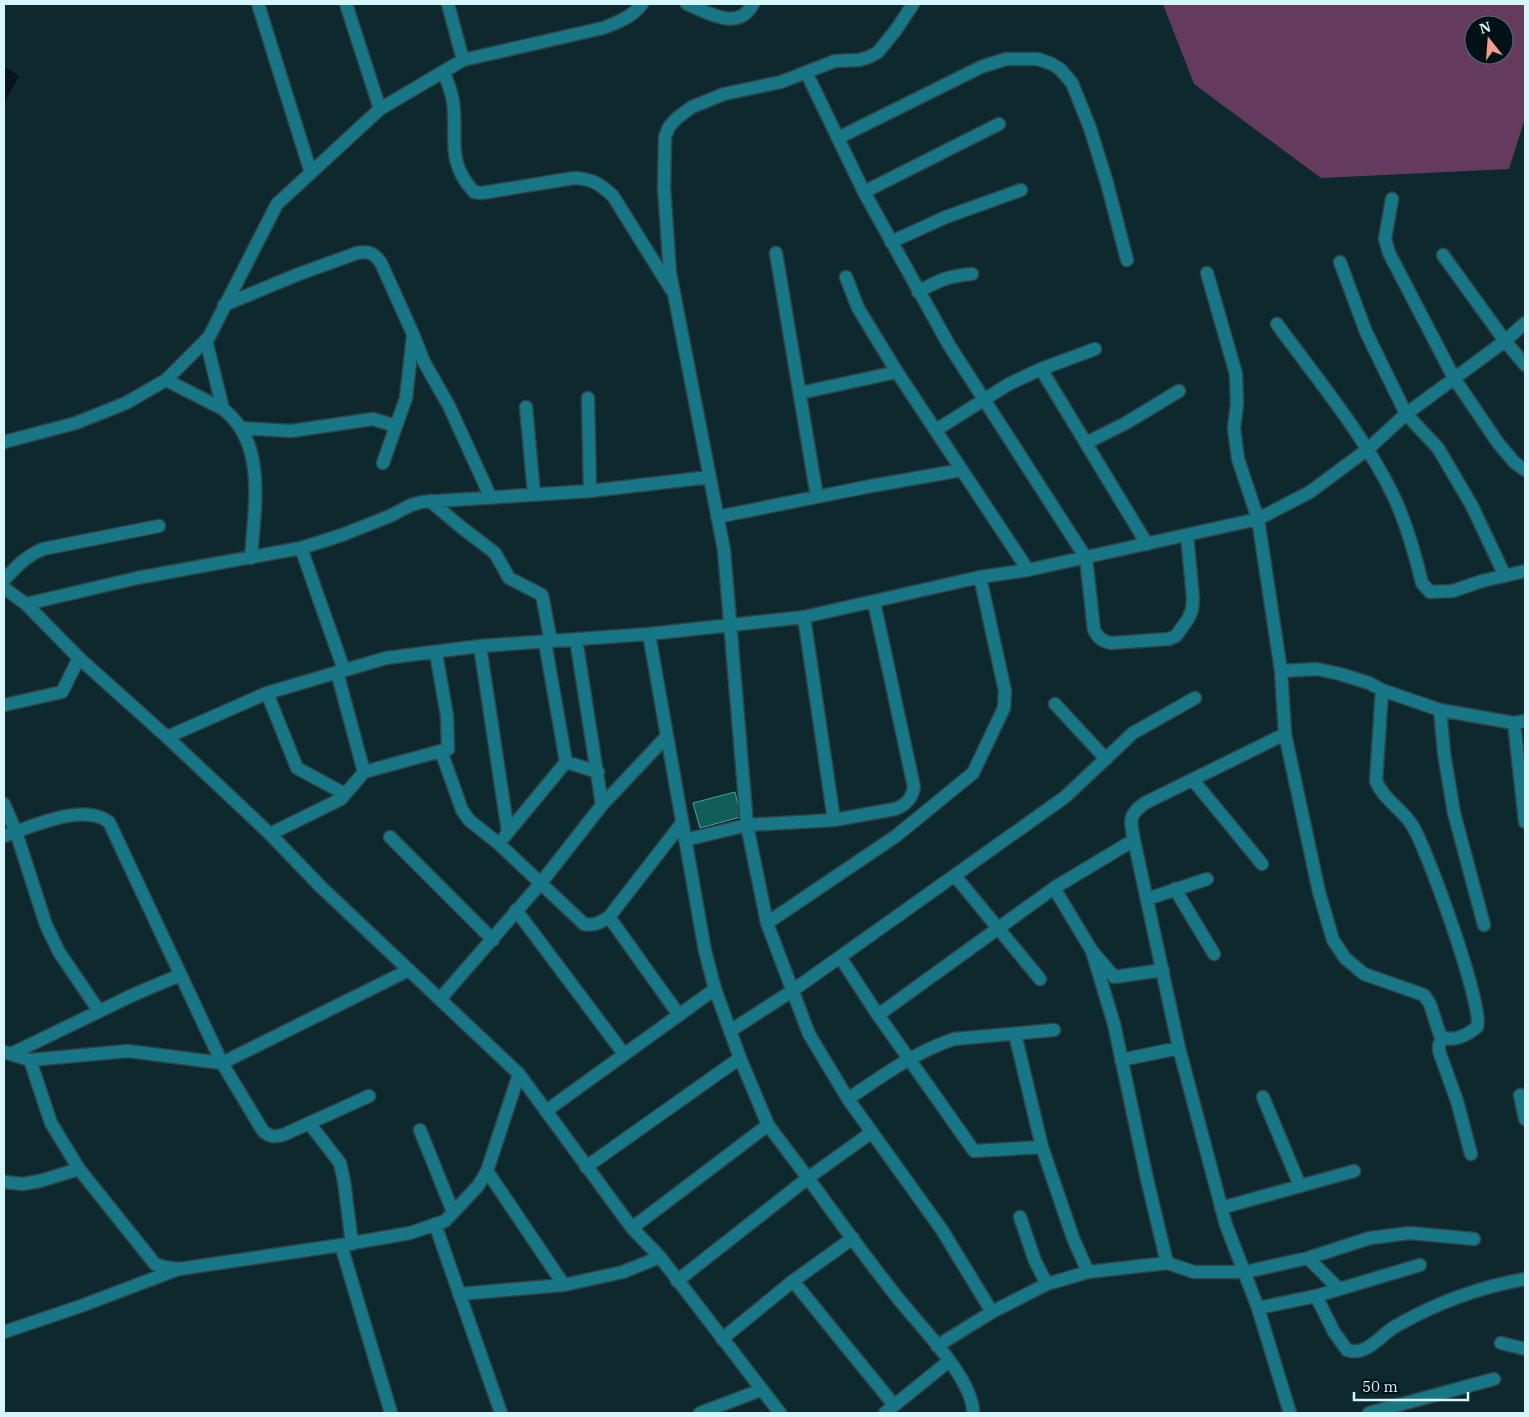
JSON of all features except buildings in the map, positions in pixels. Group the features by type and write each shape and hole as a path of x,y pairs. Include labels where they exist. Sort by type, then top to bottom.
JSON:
{"street":[{"path":"258,4 311,173"},
{"path":"346,4 380,109"},
{"path":"448,4 464,60"},
{"path":"4,442 76,423 126,403 166,380 206,340 277,204 380,109 464,60 603,28 622,21 636,12 642,4"},
{"path":"687,4 724,19 742,17 753,4"},
{"path":"913,4 896,30 878,52 859,60 835,61 782,82 724,94 692,107 677,118 669,126 665,137 664,188 670,274 724,550 747,825 767,923 809,1034 848,1099 942,1230 992,1312"},
{"path":"838,138 981,67 1006,59 1038,59 1052,64 1060,69 1072,83 1090,128 1107,183 1127,260"},
{"path":"444,72 453,101 454,154 468,185 474,192 482,193 574,178 587,179 601,185 613,196 675,296"},
{"path":"806,72 864,192 918,292 983,399 1086,558 1094,630 1098,637 1103,641 1111,643 1169,639 1176,636 1192,610 1187,535"},
{"path":"864,192 999,124"},
{"path":"891,242 946,217 1021,190"},
{"path":"1392,199 1385,239 1389,253 1454,378 1498,443 1514,462 1525,470"},
{"path":"224,305 298,274 357,253 366,251 374,254 381,263 424,362 449,406 491,498"},
{"path":"776,253 817,497"},
{"path":"1443,255 1505,341 1525,365"},
{"path":"1340,262 1366,332 1406,414 1438,448 1472,506 1506,576"},
{"path":"1208,273 1236,374 1237,404 1234,428 1238,459 1258,519 1281,671 1285,734 1319,892 1334,940 1345,958 1364,974 1424,995 1430,1004 1440,1035 1443,1038 1452,1039 1474,1030 1479,1019 1466,970 1438,884 1412,824 1379,789 1376,781 1382,690"},
{"path":"918,292 941,279 950,276 972,274"},
{"path":"846,277 858,308 897,372 1028,570"},
{"path":"167,737 267,693 386,658 480,646 730,627 804,617 980,577 1028,570 1086,558 1258,519 1310,492 1368,449 1406,414 1505,341 1525,323"},
{"path":"1277,324 1368,449 1394,496 1410,536 1422,583 1426,589 1437,593 1453,591 1482,581 1525,572"},
{"path":"383,463 406,398 413,334"},
{"path":"206,340 223,410"},
{"path":"936,430 1009,384 1041,369 1095,349"},
{"path":"1041,369 1147,544"},
{"path":"800,393 897,372"},
{"path":"166,380 230,415 241,428 250,446 254,464 254,504 250,558"},
{"path":"1086,442 1126,423 1179,391"},
{"path":"588,398 590,491"},
{"path":"526,407 534,494"},
{"path":"241,428 291,431 373,419 396,426"},
{"path":"718,517 962,470"},
{"path":"26,604 138,578 301,548 350,532 390,516 410,505 430,501 590,491 710,477"},
{"path":"430,501 460,528 494,553 509,578 542,595 566,762 499,844"},
{"path":"4,580 31,554 43,549 158,526"},
{"path":"301,548 340,671 364,772"},
{"path":"767,923 896,836 973,773 1004,708 1005,691 980,577"},
{"path":"4,588 26,604 80,658 270,834 321,887 519,1074 632,1228 660,1257 780,1413"},
{"path":"685,840 747,825 834,820 895,810 903,806 912,797 914,787 874,602"},
{"path":"804,617 834,820"},
{"path":"649,634 705,951 715,989 740,1058 768,1125 897,1297 950,1361 970,1395 974,1413"},
{"path":"576,639 602,805"},
{"path":"480,646 508,832"},
{"path":"270,834 341,799 364,772 448,749 447,716 436,653"},
{"path":"4,705 62,692 80,658"},
{"path":"1281,671 1317,669 1369,683 1382,690 1440,710 1520,722 1525,822"},
{"path":"267,693 297,768 346,794"},
{"path":"730,1031 792,991 1065,797 1133,733 1195,698"},
{"path":"1055,704 1106,759"},
{"path":"1440,710 1444,753 1454,813 1484,925"},
{"path":"1285,734 1145,803 1132,816 1134,840 1179,1048 1221,1208 1226,1226 1258,1308 1290,1413"},
{"path":"440,999 540,884 602,805 666,736"},
{"path":"441,751 462,810 469,820 499,844 584,924 599,923 609,917 682,823"},
{"path":"566,762 598,772"},
{"path":"1193,780 1262,864"},
{"path":"4,804 10,834 46,925 59,952 99,1011"},
{"path":"10,834 64,816 80,814 101,816 109,822 222,1063 269,1136 283,1135 369,1096"},
{"path":"390,837 493,940"},
{"path":"878,1015 1054,888 1134,840"},
{"path":"955,876 1000,928 1040,980"},
{"path":"1147,899 1206,879"},
{"path":"1054,888 1092,951 1114,977 1163,970"},
{"path":"1175,889 1214,954"},
{"path":"516,910 624,1054"},
{"path":"609,917 679,1015"},
{"path":"1092,951 1114,1024 1167,1263"},
{"path":"840,957 908,1059 974,1151 1042,1146"},
{"path":"8,1053 30,1060 128,1051 222,1063 409,970"},
{"path":"8,1053 180,975"},
{"path":"546,1111 715,989"},
{"path":"848,1099 908,1059 954,1039 1054,1030"},
{"path":"1015,1034 1042,1146 1073,1238 1088,1272"},
{"path":"1443,1038 1439,1045 1439,1051 1457,1101 1471,1154"},
{"path":"1121,1060 1179,1048"},
{"path":"586,1167 740,1058"},
{"path":"30,1060 51,1123 79,1169 155,1264 179,1269"},
{"path":"4,1332 81,1306 179,1269 410,1234 445,1221 478,1186 487,1170 519,1074"},
{"path":"1520,1096 1525,1119"},
{"path":"1263,1097 1300,1186"},
{"path":"309,1123 340,1163 344,1181 347,1245 391,1413"},
{"path":"632,1228 768,1125"},
{"path":"420,1130 453,1212"},
{"path":"677,1281 808,1178 872,1132"},
{"path":"4,1182 22,1184 40,1181 79,1169"},
{"path":"487,1170 564,1285"},
{"path":"1221,1208 1354,1171"},
{"path":"1020,1217 1035,1262 1047,1284"},
{"path":"435,1224 501,1413"},
{"path":"937,1346 992,1312 1047,1284 1088,1272 1167,1263 1194,1272 1245,1272 1308,1258 1370,1238 1410,1232 1474,1239"},
{"path":"722,1339 793,1281 852,1238"},
{"path":"459,1294 564,1285 622,1272 660,1257"},
{"path":"1308,1258 1339,1289"},
{"path":"1258,1308 1316,1296 1420,1264"},
{"path":"1316,1296 1334,1332 1347,1350 1359,1352 1365,1350 1395,1327 1442,1303 1499,1284 1525,1279"},
{"path":"793,1281 890,1409 950,1361"},
{"path":"1501,1342 1525,1349"},
{"path":"1369,1413 1494,1379"},
{"path":"700,1413 761,1390"}],"shaded area":[{"path":"1163,4 1525,4 1525,118 1509,169 1321,178 1194,84"}]}
